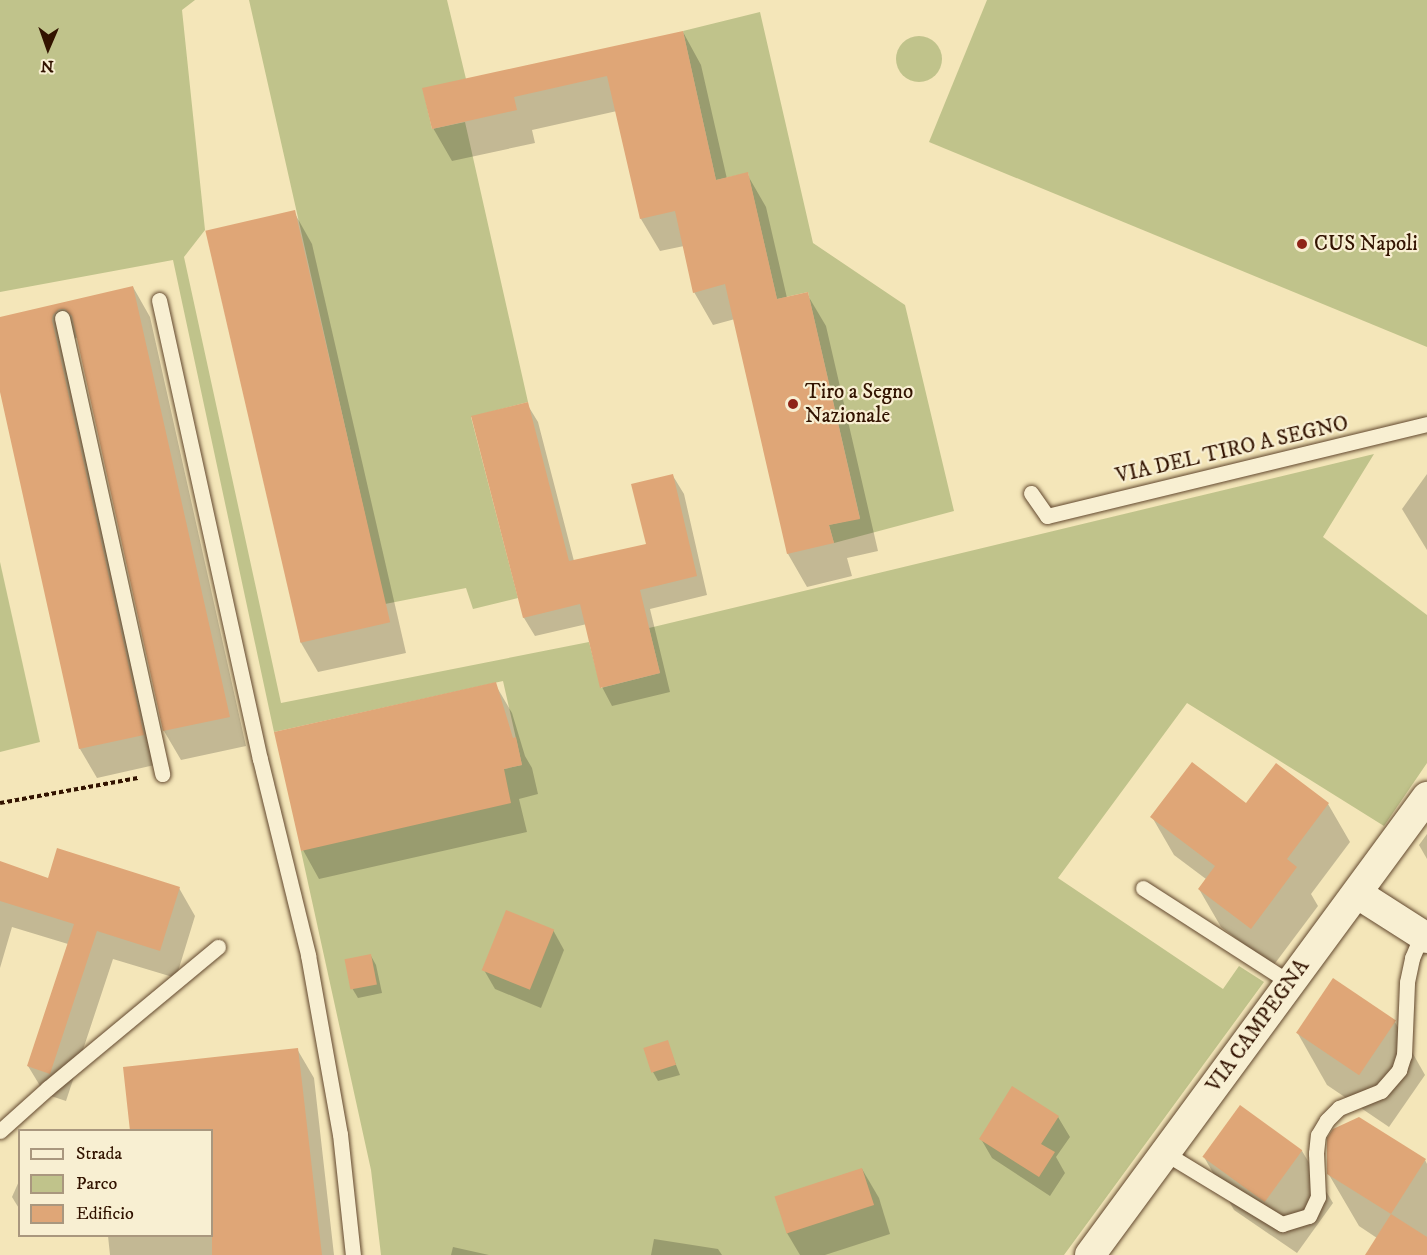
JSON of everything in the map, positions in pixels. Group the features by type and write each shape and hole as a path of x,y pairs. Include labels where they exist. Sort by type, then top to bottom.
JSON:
{"street":[{"name":"VIA CAMPEGNA","path":"1090,1255 1288,982 1358,894 1427,797"},
{"path":"1358,894 1425,937"}],"lane":[{"path":"159,300 260,759 308,955 340,1134 353,1255"},
{"path":"62,318 162,774"},
{"name":"VIA DEL TIRO A SEGNO","path":"1031,493 1047,516 1427,424"},
{"path":"1143,888 1288,982"},
{"path":"1165,1153 1282,1224 1309,1215 1318,1197 1316,1153 1318,1135 1327,1120 1339,1108 1381,1091 1399,1070 1404,1055 1407,982 1412,958 1425,937"},
{"path":"0,1131 48,1088 218,947"}],"path":[{"path":"0,802 162,774"}],"green space":[{"path":"0,0 195,0 182,10 205,230 184,257 281,703 589,642 601,688 660,673 649,628 1374,454 1323,537 1427,615 1427,763 1384,826 1187,703 1058,878 1223,989 1239,966 1264,982 1064,1255 381,1255 371,1170 301,851 504,769 522,765 503,681 274,732 173,260 0,292"},
{"path":"249,0 447,0 466,79 423,89 432,129 465,122 528,402 471,417 518,598 473,609 466,588 385,604"},
{"name":"CUS Napoli","path":"987,0 1427,0 1427,347 929,142"},
{"path":"760,12 813,243 905,305 954,511 834,543 829,525 860,518 808,292 777,299 748,173 716,180 683,31"},
{"path":"919,36 935,43 942,59 935,75 919,82 903,75 896,59 903,43"},
{"path":"0,562 40,742 0,752"}],"building":[{"path":"683,31 716,180 748,172 777,299 808,292 860,519 829,525 834,543 787,554 725,284 693,293 675,211 640,219 607,76 514,97 517,110 432,129 422,88"},
{"path":"295,210 390,622 301,643 205,231"},
{"path":"133,286 230,717 163,731 72,316 65,309 59,309 53,315 52,320 144,735 79,749 0,392 0,317"},
{"path":"528,402 569,561 646,544 631,484 673,474 697,576 640,590 660,673 600,688 580,604 523,618 471,416"},
{"path":"496,682 513,738 516,737 522,765 504,769 511,803 301,851 274,732"},
{"path":"1192,762 1246,803 1276,763 1329,803 1287,859 1297,867 1251,929 1198,889 1215,866 1150,817"},
{"path":"57,848 180,887 160,951 97,931 50,1074 27,1066 74,924 0,901 0,861 48,878"},
{"path":"506,910 554,929 530,990 482,970"},
{"path":"371,954 377,984 350,990 344,959"},
{"path":"1333,978 1396,1020 1359,1075 1296,1033"},
{"path":"668,1040 676,1065 651,1073 643,1048"},
{"path":"298,1048 322,1255 212,1255 213,1129 130,1129 123,1067"},
{"path":"1012,1086 1059,1116 1041,1144 1055,1152 1039,1177 979,1139"},
{"path":"1240,1105 1302,1150 1265,1202 1202,1157"},
{"path":"1359,1117 1426,1159 1391,1214 1327,1174 1327,1138 1333,1129"},
{"path":"862,1168 874,1205 787,1234 775,1196"},
{"path":"1391,1214 1427,1237 1427,1255 1365,1255"}],"place":[{"name":"CUS Napoli","path":"1302,244"},
{"name":"Tiro a Segno Nazionale","path":"793,404"}]}
